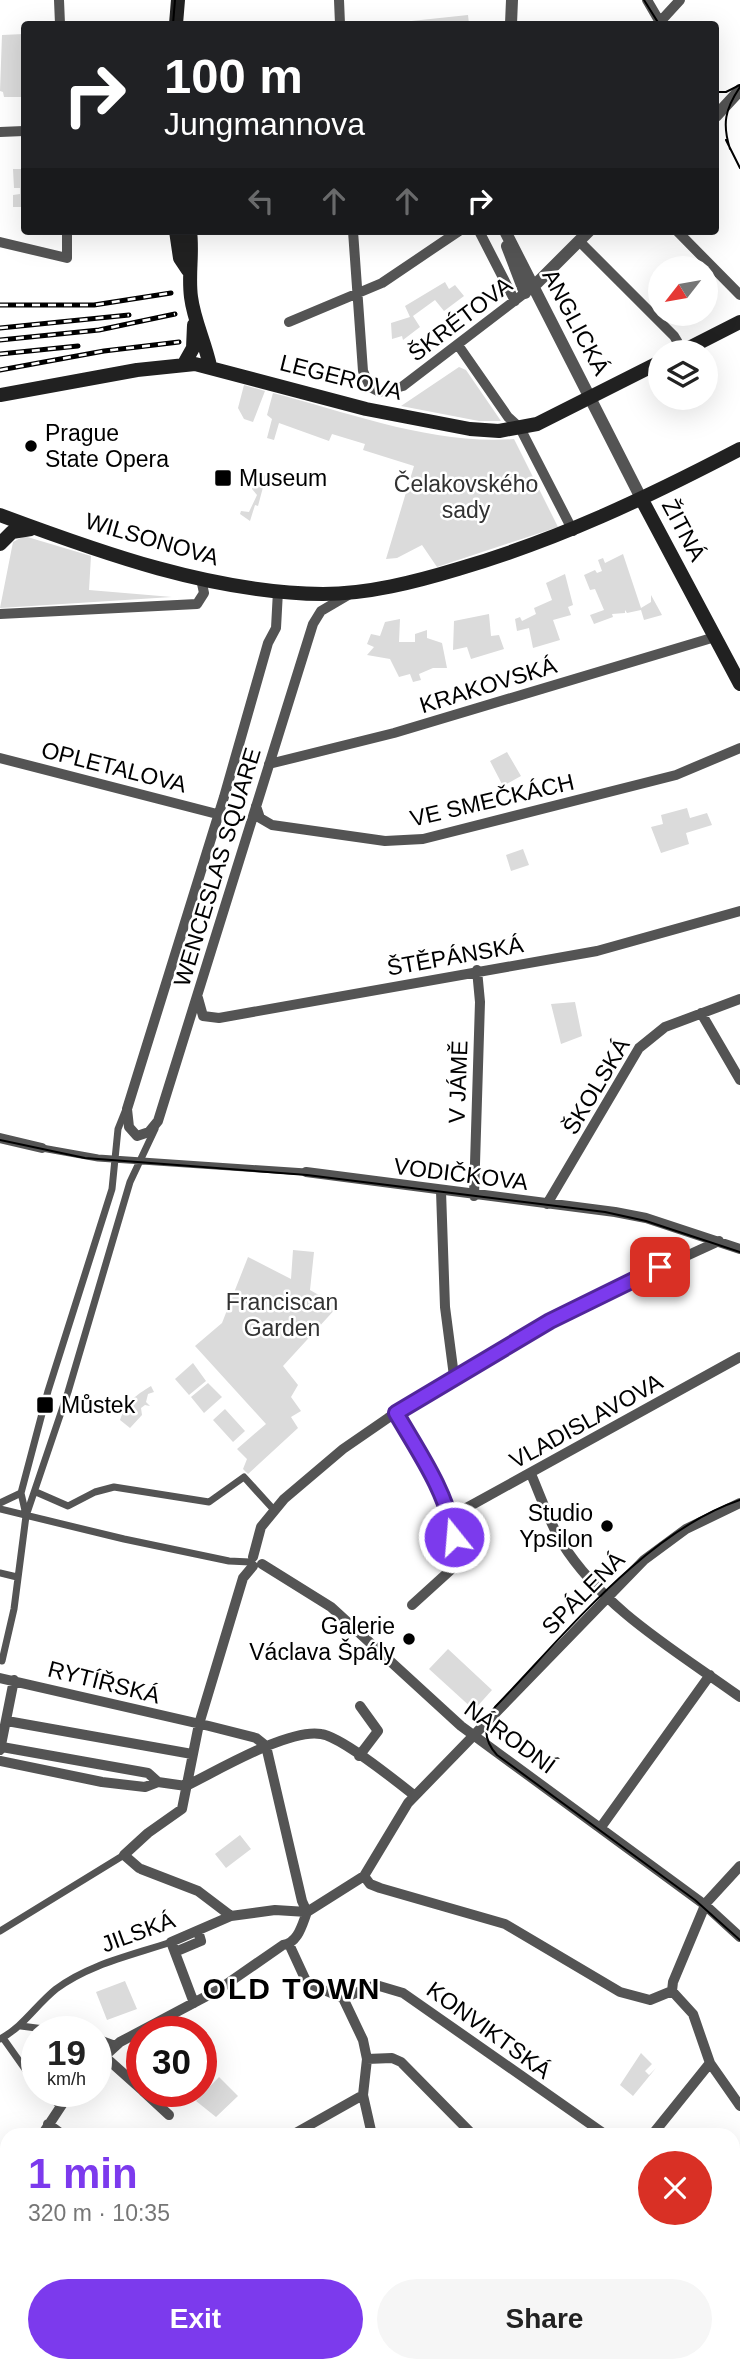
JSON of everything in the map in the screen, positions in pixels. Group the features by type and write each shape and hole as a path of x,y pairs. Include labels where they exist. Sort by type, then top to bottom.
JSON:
{"main road":[{"path":"176,21 178,0"},
{"path":"177,235 180,258 188,270 194,313 210,366"},
{"path":"188,270 193,256 190,235"},
{"path":"184,364 193,348 194,313"},
{"path":"704,340 740,322"},
{"name":"LEGEROVA","path":"0,396 184,364 210,366 366,409 470,429 520,428 648,368"},
{"name":"WILSONOVA","path":"0,516 40,531 201,579 294,593 353,592 423,579 522,550 642,500 740,449"},
{"name":"ŽITNÁ","path":"642,500 740,684"},
{"path":"0,544 17,529 40,531"}],"street":[{"path":"59,0 60,21"},
{"path":"339,0 340,21"},
{"path":"511,21 512,0"},
{"path":"647,0 658,21"},
{"path":"662,21 680,0"},
{"path":"719,113 740,90"},
{"path":"0,132 21,131"},
{"path":"0,242 67,258 67,235"},
{"path":"353,235 358,295"},
{"path":"289,322 358,295 406,269 453,235"},
{"name":"ANGLICKÁ","path":"482,235 525,294 591,396"},
{"name":"ANGLICKÁ","path":"506,235 525,294"},
{"path":"525,294 586,235"},
{"path":"681,235 740,295"},
{"path":"580,242 676,340"},
{"name":"ŠKRÉTOVA","path":"358,295 363,371 370,387 380,392 396,390 525,294"},
{"path":"458,345 508,417 520,428 573,531"},
{"name":"ŽITNÁ","path":"591,396 642,500"},
{"path":"0,614 197,604 204,593 201,579"},
{"name":"WENCESLAS SQUARE","path":"26,1516 21,1493 112,1189 118,1129 127,1109 268,643 276,628 278,591"},
{"name":"WENCESLAS SQUARE","path":"2,1661 26,1516 36,1492 130,1182 158,1121 313,624 321,611 353,592"},
{"name":"KRAKOVSKÁ","path":"269,764 394,733 715,637"},
{"name":"VE SMEČKÁCH","path":"256,806 260,817 272,825 385,841 423,839 676,775 740,748"},
{"name":"OPLETALOVA","path":"5,759 218,814"},
{"name":"ŠTĚPÁNSKÁ","path":"200,987 201,1013 214,1018 597,951 740,911"},
{"name":"V JÁMĚ","path":"474,1196 480,1002 477,970"},
{"name":"ŠKOLSKÁ","path":"547,1204 639,1048 660,1030 740,999"},
{"path":"701,1013 740,1080"},
{"path":"127,1109 129,1127 137,1136 149,1132 158,1121"},
{"path":"0,1138 86,1156 140,1161"},
{"name":"VODIČKOVA","path":"140,1161 306,1172 646,1218 740,1249"},
{"path":"441,1191 445,1307 454,1376"},
{"path":"0,1931 124,1855 148,1833 180,1813 199,1724 243,1578 255,1562 261,1527 274,1510 343,1449 454,1376 588,1301 719,1241"},
{"name":"VLADISLAVOVA","path":"450,1517 740,1357"},
{"path":"49,1396 64,1401"},
{"path":"396,1413 429,1470 450,1517 459,1559 455,1566 412,1605"},
{"path":"531,1474 563,1546 607,1595 656,1639 740,1698"},
{"path":"36,1492 51,1501 68,1506 95,1492 114,1487 209,1502 244,1477 274,1510"},
{"path":"0,1503 21,1493"},
{"name":"SPÁLENÁ","path":"363,1876 415,1796 607,1595 646,1558 679,1534 740,1503"},
{"path":"0,1509 223,1559 255,1562"},
{"name":"NÁRODNÍ","path":"255,1562 342,1616 418,1689 472,1735 705,1905 740,1937"},
{"path":"0,1573 17,1577"},
{"path":"601,1827 710,1675"},
{"name":"RYTÍŘSKÁ","path":"0,1678 256,1738 266,1746"},
{"path":"14,1680 1,1748 148,1773 158,1782"},
{"path":"359,1756 378,1731 360,1706"},
{"path":"7,1721 192,1754"},
{"path":"0,1761 102,1782 145,1787 158,1782 187,1786 278,1740 320,1734 359,1756 415,1796"},
{"path":"266,1746 302,1901 307,1912"},
{"path":"124,1855 140,1868 198,1891 230,1916"},
{"path":"672,1991 674,1977 705,1905 740,1866"},
{"path":"112,2049 194,2003 289,1944 297,1936 307,1912 363,1876 370,1884 380,1888 521,1931 568,1964 620,1992 650,2000 672,1991"},
{"name":"JILSKÁ","path":"31,2016 57,1989 80,1975 173,1947 198,1931 230,1916 275,1910 307,1912"},
{"path":"289,1944 308,1984 343,1998 363,2040 367,2059 363,2095 370,2128"},
{"path":"173,1947 194,2003"},
{"name":"KONVIKTSKÁ","path":"343,1998 376,1985 403,1993 498,2063 596,2128"},
{"path":"672,1991 693,2014 710,2063 740,2106"},
{"name":"JILSKÁ","path":"1,2038 21,2026"},
{"path":"1,2038 21,2065"},
{"path":"367,2059 391,2058 401,2062 465,2128"},
{"path":"112,2063 126,2076"},
{"path":"658,2128 710,2063"},
{"path":"304,2128 363,2095"},
{"path":"46,2128 58,2107"},
{"path":"160,2107 169,2115"},
{"path":"48,2124 53,2128"}],"green space":[{"path":"468,15 469,21 411,21"},
{"path":"21,34 21,97 4,97 0,91 2,35"},
{"path":"13,169 21,169 21,207 13,207 13,195 20,194 20,188 14,188"},
{"path":"445,282 449,289 455,285 464,296 444,311 435,300 413,316 420,327 403,340 402,336 392,339 391,323 410,317 405,306"},
{"name":"Čelakovského sady","path":"459,367 466,370 501,421 479,421 401,406"},
{"path":"244,385 265,391 253,422 244,419 238,408"},
{"name":"Čelakovského sady","path":"273,393 422,432 484,440 514,439 558,527 437,567 422,545 397,558 386,559 414,466 363,450 365,444 332,434 329,441 279,423 274,440 267,438 272,419 267,415"},
{"path":"259,474 266,476 258,506 255,505 250,521 240,514 241,511 249,512 257,495 252,489"},
{"path":"24,536 91,556 89,590 172,597 0,608 13,542"},
{"path":"623,554 641,608 651,602 651,595 662,615 644,620 641,610 627,613 625,610 625,613 612,614 613,617 594,624 590,615 604,610 595,589 590,590 584,575 595,570 597,573 602,571 598,560 603,558 605,563"},
{"path":"565,574 573,605 568,607 571,615 553,620 560,640 533,648 529,628 517,631 515,619 520,617 522,621 536,614 534,608 552,600 546,583"},
{"path":"489,614 491,636 499,635 504,649 471,659 467,647 453,650 454,621"},
{"path":"400,619 399,642 415,642 415,634 427,630 427,638 442,643 447,668 433,668 419,674 421,680 413,682 410,674 399,677 390,659 367,655 374,647 367,644 371,634 380,636 385,622"},
{"path":"507,752 521,776 503,786 490,761"},
{"path":"687,808 690,818 707,813 712,825 686,833 689,844 661,853 651,827 663,824 661,815"},
{"path":"523,849 529,865 511,871 506,855"},
{"path":"575,1002 582,1036 561,1044 551,1004"},
{"name":"Franciscan Garden","path":"293,1250 314,1252 310,1290 338,1306 283,1366 298,1385 291,1397 301,1411 291,1417 298,1428 248,1474 243,1469 247,1459 237,1449 266,1424 195,1346 222,1323 248,1257 291,1279"},
{"path":"193,1363 206,1381 189,1395 175,1379"},
{"path":"208,1383 222,1397 204,1413 191,1397"},
{"path":"151,1386 154,1392 148,1394 146,1402 150,1406 141,1408 142,1415 130,1428 120,1420 123,1413 132,1400"},
{"path":"225,1409 245,1431 233,1442 213,1420"},
{"path":"448,1649 492,1690 474,1710 429,1669"},
{"path":"240,1835 251,1849 226,1868 215,1854"},
{"path":"125,1981 137,2009 112,2018 105,2016 96,1992"},
{"path":"641,2053 652,2064 645,2071 649,2075 656,2068 633,2096 620,2085"},
{"path":"219,2077 238,2096 216,2117 204,2107 217,2107"}],"tram line":[{"path":"173,21 175,0"},
{"path":"644,0 657,21"},
{"path":"719,92 726,92 740,85"},
{"path":"730,149 726,117 740,87"},
{"path":"726,140 740,168"},
{"path":"0,1140 85,1158 307,1175 605,1212 646,1221 740,1252"},
{"path":"740,1500 705,1515 671,1536 608,1589 495,1707 488,1719 486,1731 489,1743 497,1755 695,1900 740,1940"}],"railway":[{"path":"0,305 94,305 171,293"},
{"path":"0,340 99,330 175,314"},
{"path":"0,328 129,315"},
{"path":"0,370 104,351 179,342"},
{"path":"0,354 78,346"}],"place":[{"name":"Prague State Opera","path":"31,446"},
{"name":"Museum","path":"223,478"},
{"name":"Můstek","path":"45,1405"},
{"name":"Studio Ypsilon","path":"607,1526"},
{"name":"Galerie Václava Špály","path":"409,1639"}],"district":[{"name":"OLD TOWN","path":"292,1989"}],"route":[{"path":"454,1537 450,1517 429,1470 396,1413 550,1321 660,1267"}]}
